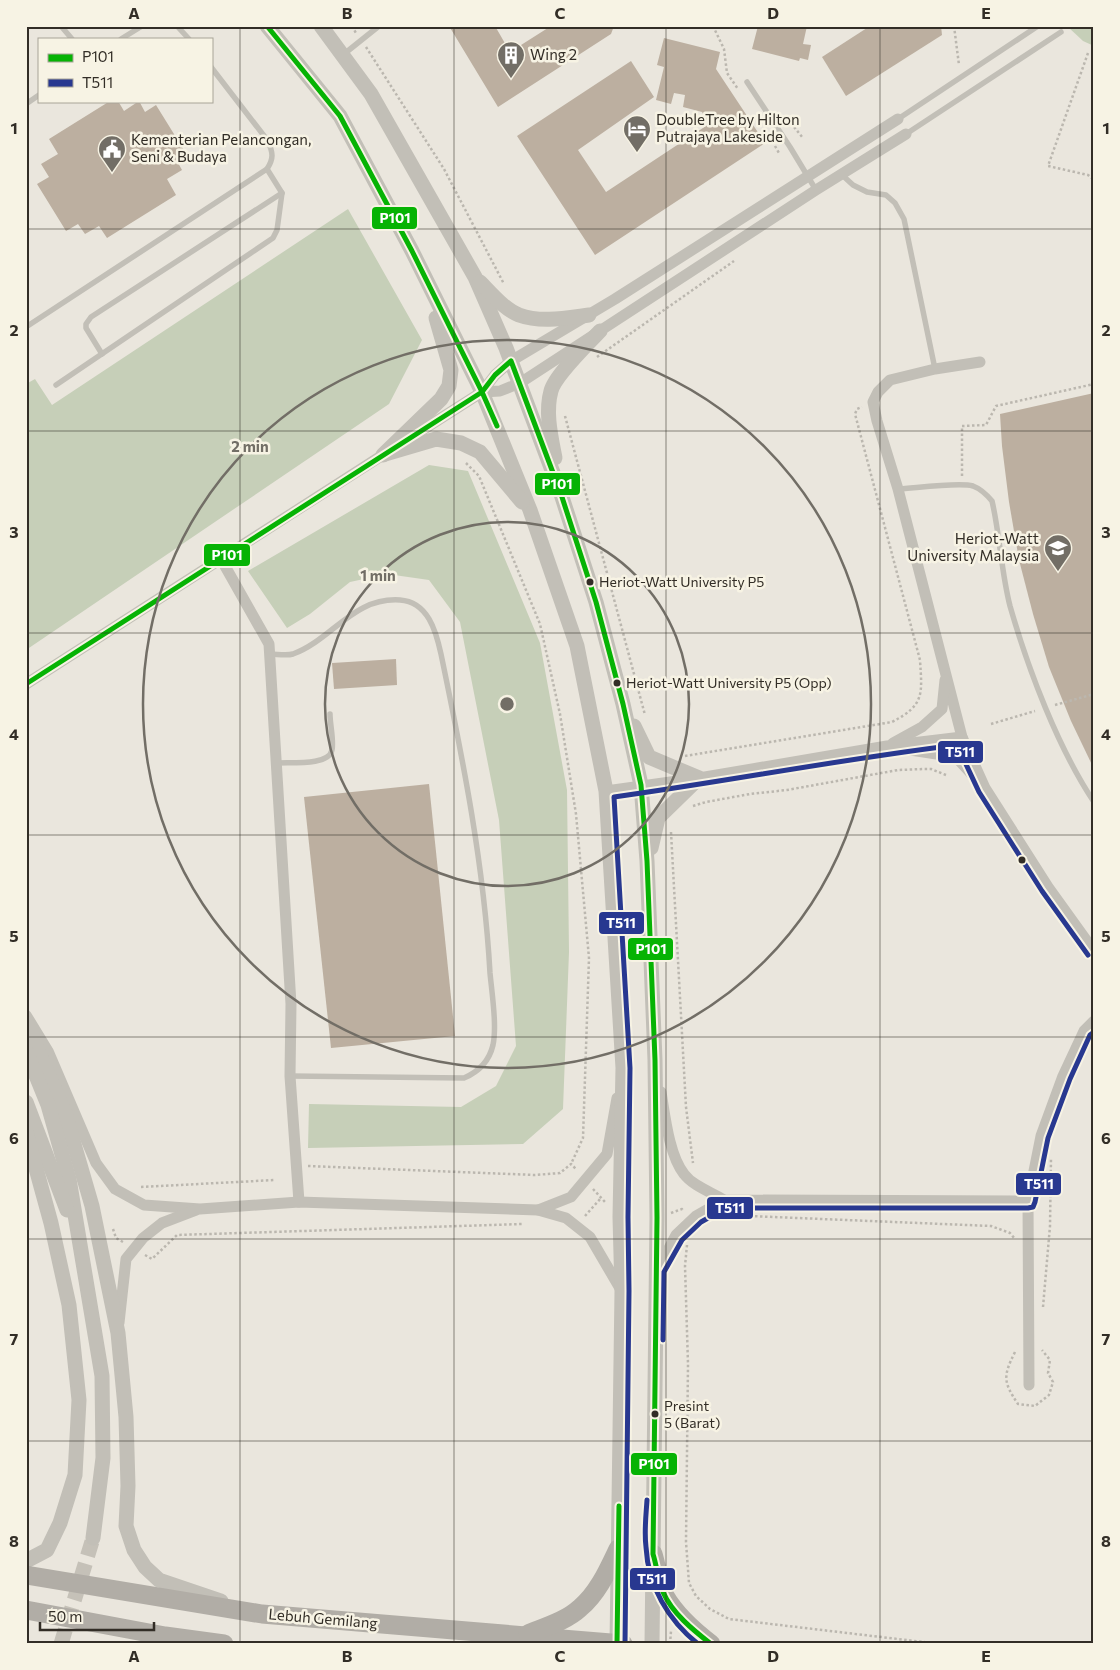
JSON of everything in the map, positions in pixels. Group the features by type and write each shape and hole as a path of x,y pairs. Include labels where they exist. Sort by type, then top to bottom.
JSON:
{"main road":[{"path":"524,1636 562,1620 580,1608 598,1588 618,1550"},
{"path":"653,1554 665,1595 680,1616 695,1632 712,1644"},
{"name":"Lebuh Gemilang","path":"26,1575 262,1614 619,1644"},
{"path":"26,1610 165,1636 224,1644"}],"street":[{"path":"267,26 340,116 412,251 482,392 530,510 577,646 606,791 623,1068 620,1217 622,1291 618,1550 619,1644"},
{"path":"321,26 370,94 475,278 511,361 561,494 596,602 642,785 655,1060 657,1270 652,1644"},
{"path":"26,684 482,392 495,375 511,361 589,315 898,119"},
{"path":"482,392 500,391 520,383 816,190 906,134"},
{"path":"383,455 441,399 449,386 451,370 446,348 412,251"},
{"path":"475,278 500,301 518,314 537,319 589,315"},
{"path":"561,494 549,419 550,392 557,380 600,330"},
{"path":"980,362 935,369 890,380 878,392 873,402 946,670 962,738 985,788 1048,888 1094,950"},
{"path":"383,455 436,439 461,443 480,452 530,510"},
{"path":"221,559 269,644 291,1004 290,1076 299,1202"},
{"path":"887,746 922,727 942,709 946,670"},
{"path":"623,704 649,757 699,778"},
{"path":"606,791 699,778 887,746 962,738"},
{"path":"887,746 956,758 985,788"},
{"path":"647,861 658,818 699,778"},
{"path":"26,1015 48,1052 96,1163 115,1189 144,1204 200,1209 299,1202 538,1210 566,1218 590,1237 622,1291"},
{"path":"1029,1384 1028,1200 1041,1136 1063,1076 1084,1031 1094,1021"},
{"path":"26,1023 65,1113 92,1206 118,1333 126,1417 128,1486 126,1526 134,1550 145,1567 159,1580 262,1614"},
{"path":"26,1051 48,1105 69,1179 102,1376 103,1458 93,1538"},
{"path":"655,1060 670,1143 683,1174 724,1200 1028,1200"},
{"path":"538,1210 571,1197 584,1179 607,1154 623,1068"},
{"path":"26,1102 59,1187 83,1262"},
{"path":"26,1132 30,1162 51,1223 69,1305 79,1400 75,1475 60,1523 47,1550 26,1561"},
{"path":"657,1270 676,1235 696,1216 724,1200"},
{"path":"118,1333 126,1259 143,1238 162,1223 200,1209"}],"lane":[{"path":"61,26 71,38"},
{"path":"124,38 142,26"},
{"path":"177,26 188,38"},
{"path":"342,56 379,26"},
{"path":"898,119 1038,26"},
{"path":"906,134 1061,32"},
{"path":"26,327 267,169 273,160 268,141 212,68"},
{"path":"747,82 816,190"},
{"path":"26,104 38,96"},
{"path":"56,385 267,244 273,238 277,230 282,193 267,169"},
{"path":"841,174 853,185 867,192 886,195 895,203 904,219 935,369"},
{"path":"102,354 86,328 86,324 91,317 282,193"},
{"path":"898,489 974,486 984,491 992,500 1010,604 1030,668 1062,746 1094,802"},
{"path":"270,654 291,654 309,646 368,604 388,599 405,600 417,605 428,617 436,631 470,792 488,922 493,1024 493,1045 487,1060 477,1072 464,1078 290,1076"},
{"path":"277,763 321,761 328,758 332,751 330,714"}],"path":[{"path":"352,26 444,169 504,285"},
{"path":"954,26 960,65"},
{"path":"1088,53 1048,166 1088,175 1094,180"},
{"path":"794,127 803,138"},
{"path":"593,360 740,257"},
{"path":"962,485 962,426 986,425 996,406 1094,384"},
{"path":"677,756 892,722 909,713 918,703 921,684 920,660 855,414 857,409 873,402"},
{"path":"564,411 646,719"},
{"path":"296,1166 535,1175 560,1173 571,1164 583,1138 588,958 576,814 560,714 540,624 479,476 463,460 468,446"},
{"path":"690,806 750,794 787,790 898,770 931,769 946,775"},
{"path":"668,808 670,814 686,1107 696,1184"},
{"path":"1043,1311 1050,1226 1051,1154"},
{"path":"571,1164 620,1217"},
{"path":"136,1184 142,1188 275,1180"},
{"path":"577,1226 601,1198"},
{"path":"682,1209 688,1204"},
{"path":"718,1217 725,1215 991,1226 1010,1233 1018,1244"},
{"path":"111,1222 116,1238 152,1259 177,1235 530,1224"},
{"path":"687,1244 685,1266 688,1364 686,1542 689,1583 696,1596 710,1609 729,1619 940,1644"},
{"path":"1016,1350 1005,1372 1008,1390 1018,1404 1035,1406 1049,1395 1053,1382 1048,1373 1050,1360 1042,1349"},
{"path":"670,1632 670,1644"}],"green space":[{"path":"1067,26 1094,26 1094,46 1083,41"},
{"path":"348,209 422,340 389,404 26,650 26,384 35,379 52,405"},
{"path":"429,465 468,471 540,643 567,790 569,952 563,1109 523,1144 308,1148 309,1104 461,1107 496,1086 516,1046 499,820 460,622 429,580 387,574 350,582 310,614 287,628 248,571"}],"building":[{"name":"Wing 2","path":"449,26 495,26 510,52 551,26 614,26 611,34 498,107"},
{"path":"758,26 807,26 803,44 811,45 808,60 800,58 799,61 752,49"},
{"path":"870,26 941,26 942,35 846,96 822,57"},
{"path":"664,38 720,52 716,69 765,143 595,255 517,136 631,61 654,97 578,150 606,192 709,124 702,112 683,107 685,95 674,93 671,104 656,100 664,67 657,65"},
{"name":"Kementerian Pelancongan, Seni & Budaya","path":"108,102 119,102 124,111 140,102 145,112 156,105 187,155 177,161 182,170 167,179 176,195 107,238 99,226 85,234 78,224 66,231 37,184 49,177 41,164 58,154 49,139"},
{"name":"Heriot-Watt University Malaysia","path":"1094,393 1094,769 1071,721 1049,667 1033,614 1019,560 1009,502 1000,414"},
{"path":"396,659 397,685 334,689 332,663"},
{"path":"429,784 455,1036 331,1048 304,797"}],"tunnel":[{"path":"61,1644 93,1538"}],"transit line":[{"name":"P101","path":"267,26 340,116 412,251 497,426"},
{"name":"P101","path":"26,684 482,392 495,375 511,361 561,494 596,602 623,704 641,785 647,861 655,1060 657,1218 653,1554 661,1587 667,1600 684,1621 711,1644"},
{"name":"T511","path":"625,1644 630,1068 614,797 957,745 979,792 1042,891 1088,955"},
{"name":"T511","path":"663,1340 664,1272 682,1240 701,1222 726,1208 1033,1207 1048,1138 1070,1079 1090,1035 1094,1032"},
{"name":"T511","path":"647,1500 645,1541 655,1589 669,1613 687,1635 698,1644"},
{"name":"P101","path":"617,1644 619,1506"}],"place":[{"name":"Wing 2","path":"511,79"},
{"name":"DoubleTree by Hilton Putrajaya Lakeside","path":"637,153"},
{"name":"Kementerian Pelancongan, Seni & Budaya","path":"112,173"},
{"name":"Heriot-Watt University Malaysia","path":"1058,572"},
{"name":"Heriot-Watt University P5","path":"590,582"},
{"name":"Heriot-Watt University P5 (Opp)","path":"617,683"},
{"name":"Presint 5 (Barat)","path":"655,1414"}]}
